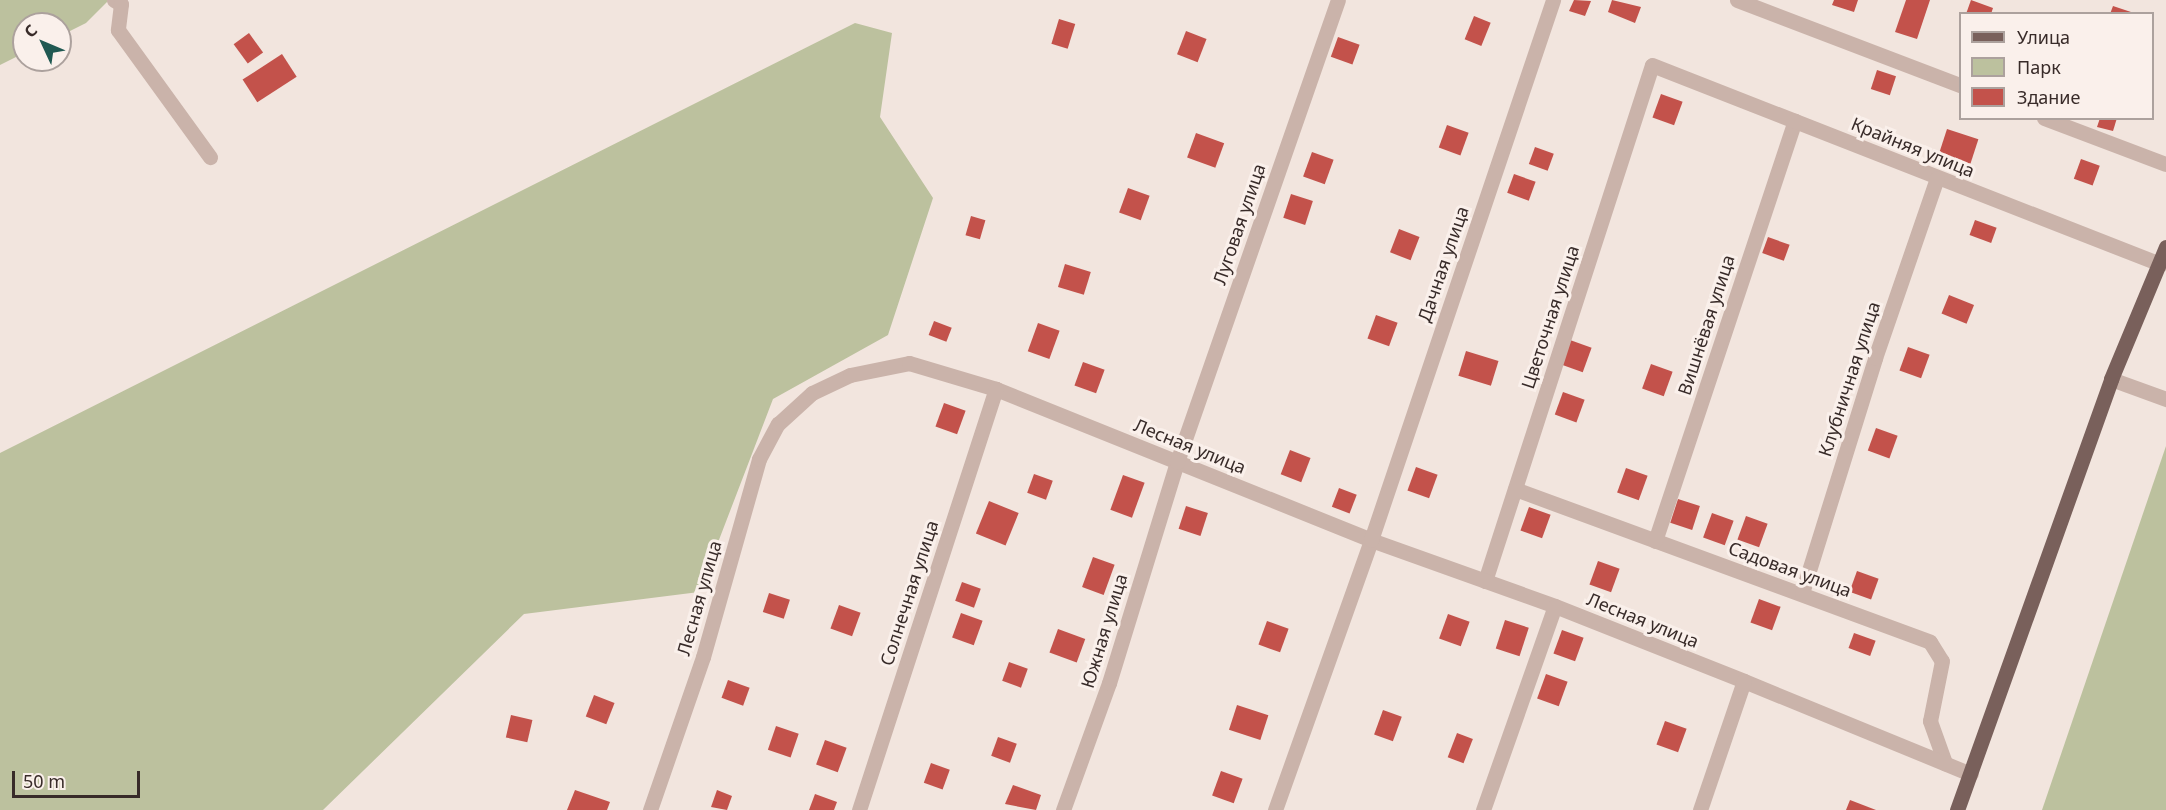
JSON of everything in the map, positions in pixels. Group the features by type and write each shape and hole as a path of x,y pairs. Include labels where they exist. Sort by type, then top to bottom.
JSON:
{"main road":[{"path":"1958,810 2111,380 2166,248"}],"street":[{"path":"114,0 121,4 118,30 210,157"},
{"name":"Луговая улица","path":"1177,462 1338,0"},
{"name":"Дачная улица","path":"1275,810 1371,540 1552,0"},
{"path":"1737,0 1959,85"},
{"name":"Крайняя улица","path":"1653,65 2160,264"},
{"name":"Цветочная улица","path":"1485,581 1653,65"},
{"path":"2049,120 2166,164"},
{"name":"Вишнёвая улица","path":"1655,541 1795,122"},
{"name":"Клубничная улица","path":"1802,593 1875,358 1936,178"},
{"name":"Лесная улица","path":"650,810 703,657 759,459 778,424 812,393 850,375 909,363 996,389 1371,540 1555,606 1971,774"},
{"path":"2111,380 2166,399"},
{"name":"Солнечная улица","path":"859,810 996,389"},
{"name":"Южная улица","path":"1063,810 1109,683 1177,462"},
{"name":"Садовая улица","path":"1515,489 1930,642 1942,661 1929,721 1945,763"},
{"path":"1484,810 1555,606"},
{"path":"1700,810 1744,681"}],"green space":[{"path":"0,0 109,0 86,23 72,30 72,12 12,12 12,59 0,65"},
{"path":"855,23 892,33 880,117 933,198 888,335 773,399 699,592 524,614 323,810 0,810 0,453"},
{"path":"2166,446 2166,810 2042,810"}],"building":[{"path":"1574,0 1591,1 1585,16 1569,11"},
{"path":"1612,0 1641,7 1635,23 1608,12"},
{"path":"1834,0 1858,0 1854,12 1832,5"},
{"path":"1906,0 1930,0 1917,39 1895,32"},
{"path":"1971,0 1993,8 1992,12 1967,12"},
{"path":"2113,6 2131,12 2111,12"},
{"path":"1474,16 1491,23 1481,46 1465,39"},
{"path":"1059,19 1075,24 1068,49 1051,44"},
{"path":"1186,31 1207,39 1198,62 1177,54"},
{"path":"249,33 263,52 248,64 234,44"},
{"path":"1338,37 1360,45 1352,65 1331,57"},
{"path":"282,54 297,77 257,102 243,80"},
{"path":"1877,70 1896,76 1890,95 1871,89"},
{"path":"1661,94 1683,102 1674,125 1652,117"},
{"path":"2099,120 2116,120 2113,131 2097,127"},
{"path":"1447,125 1469,133 1460,155 1439,148"},
{"path":"1947,129 1978,139 1970,164 1939,154"},
{"path":"1196,133 1224,143 1215,168 1187,157"},
{"path":"1535,147 1554,154 1548,171 1529,164"},
{"path":"1312,152 1334,160 1325,184 1303,176"},
{"path":"2081,159 2100,166 2093,186 2074,179"},
{"path":"1514,174 1536,182 1529,201 1507,193"},
{"path":"1128,188 1150,196 1141,220 1119,212"},
{"path":"1291,194 1313,201 1305,225 1283,218"},
{"path":"971,216 985,220 980,239 965,235"},
{"path":"1975,220 1997,228 1991,243 1970,235"},
{"path":"1399,229 1420,237 1411,260 1390,252"},
{"path":"1768,237 1790,245 1784,261 1762,253"},
{"path":"1065,264 1091,272 1084,295 1058,287"},
{"path":"1949,295 1974,305 1967,324 1942,314"},
{"path":"1376,315 1398,323 1389,346 1367,338"},
{"path":"934,321 952,328 946,342 929,335"},
{"path":"1038,323 1060,331 1049,359 1028,351"},
{"path":"1570,340 1592,348 1583,372 1561,364"},
{"path":"1908,347 1930,355 1921,378 1899,370"},
{"path":"1466,351 1499,361 1491,386 1458,376"},
{"path":"1083,362 1105,370 1096,393 1074,385"},
{"path":"1651,364 1673,372 1664,396 1642,388"},
{"path":"1563,392 1585,400 1576,422 1555,415"},
{"path":"944,403 966,411 957,434 935,426"},
{"path":"1876,428 1898,436 1889,458 1868,451"},
{"path":"1290,450 1311,458 1301,482 1281,474"},
{"path":"1416,467 1438,475 1429,498 1407,490"},
{"path":"1626,468 1648,476 1639,500 1617,492"},
{"path":"1034,474 1053,481 1046,500 1027,493"},
{"path":"1123,475 1145,483 1132,518 1110,510"},
{"path":"1339,488 1357,495 1350,513 1332,507"},
{"path":"1678,499 1700,506 1692,530 1670,523"},
{"path":"989,501 1019,513 1006,545 976,533"},
{"path":"1186,506 1208,513 1200,536 1179,529"},
{"path":"1529,507 1551,515 1542,538 1520,530"},
{"path":"1712,513 1734,521 1725,545 1703,537"},
{"path":"1746,516 1768,524 1759,547 1737,539"},
{"path":"1093,557 1115,565 1104,595 1082,587"},
{"path":"1598,561 1620,569 1611,592 1589,584"},
{"path":"1857,571 1879,579 1871,600 1849,592"},
{"path":"962,582 981,589 974,608 955,601"},
{"path":"769,593 790,600 784,619 763,612"},
{"path":"1759,599 1781,607 1772,630 1750,622"},
{"path":"839,605 861,613 852,636 830,628"},
{"path":"961,613 983,621 974,645 952,637"},
{"path":"1448,614 1470,622 1461,646 1439,638"},
{"path":"1505,620 1529,628 1520,656 1496,649"},
{"path":"1267,621 1289,629 1280,652 1258,644"},
{"path":"1058,629 1085,639 1077,662 1049,652"},
{"path":"1562,630 1584,638 1575,661 1553,653"},
{"path":"1854,633 1876,641 1870,656 1849,648"},
{"path":"1009,662 1028,669 1021,688 1002,681"},
{"path":"1546,674 1568,682 1559,706 1537,698"},
{"path":"728,680 750,688 743,706 722,698"},
{"path":"594,695 615,703 606,724 586,716"},
{"path":"1237,705 1268,715 1260,740 1229,730"},
{"path":"1383,710 1402,717 1393,741 1374,734"},
{"path":"511,715 532,720 527,742 506,737"},
{"path":"1665,721 1687,729 1678,752 1656,744"},
{"path":"776,726 799,734 791,757 768,750"},
{"path":"1457,733 1473,739 1464,763 1448,757"},
{"path":"998,737 1017,744 1010,763 991,756"},
{"path":"825,740 847,748 838,772 816,764"},
{"path":"931,763 950,770 943,790 924,783"},
{"path":"1221,771 1243,779 1234,803 1212,795"},
{"path":"1013,785 1041,795 1036,810 1005,804"},
{"path":"575,790 610,802 607,810 567,810"},
{"path":"717,790 732,796 727,810 711,807"},
{"path":"815,794 837,802 834,810 809,810"},
{"path":"1850,800 1876,810 1846,810"}]}
